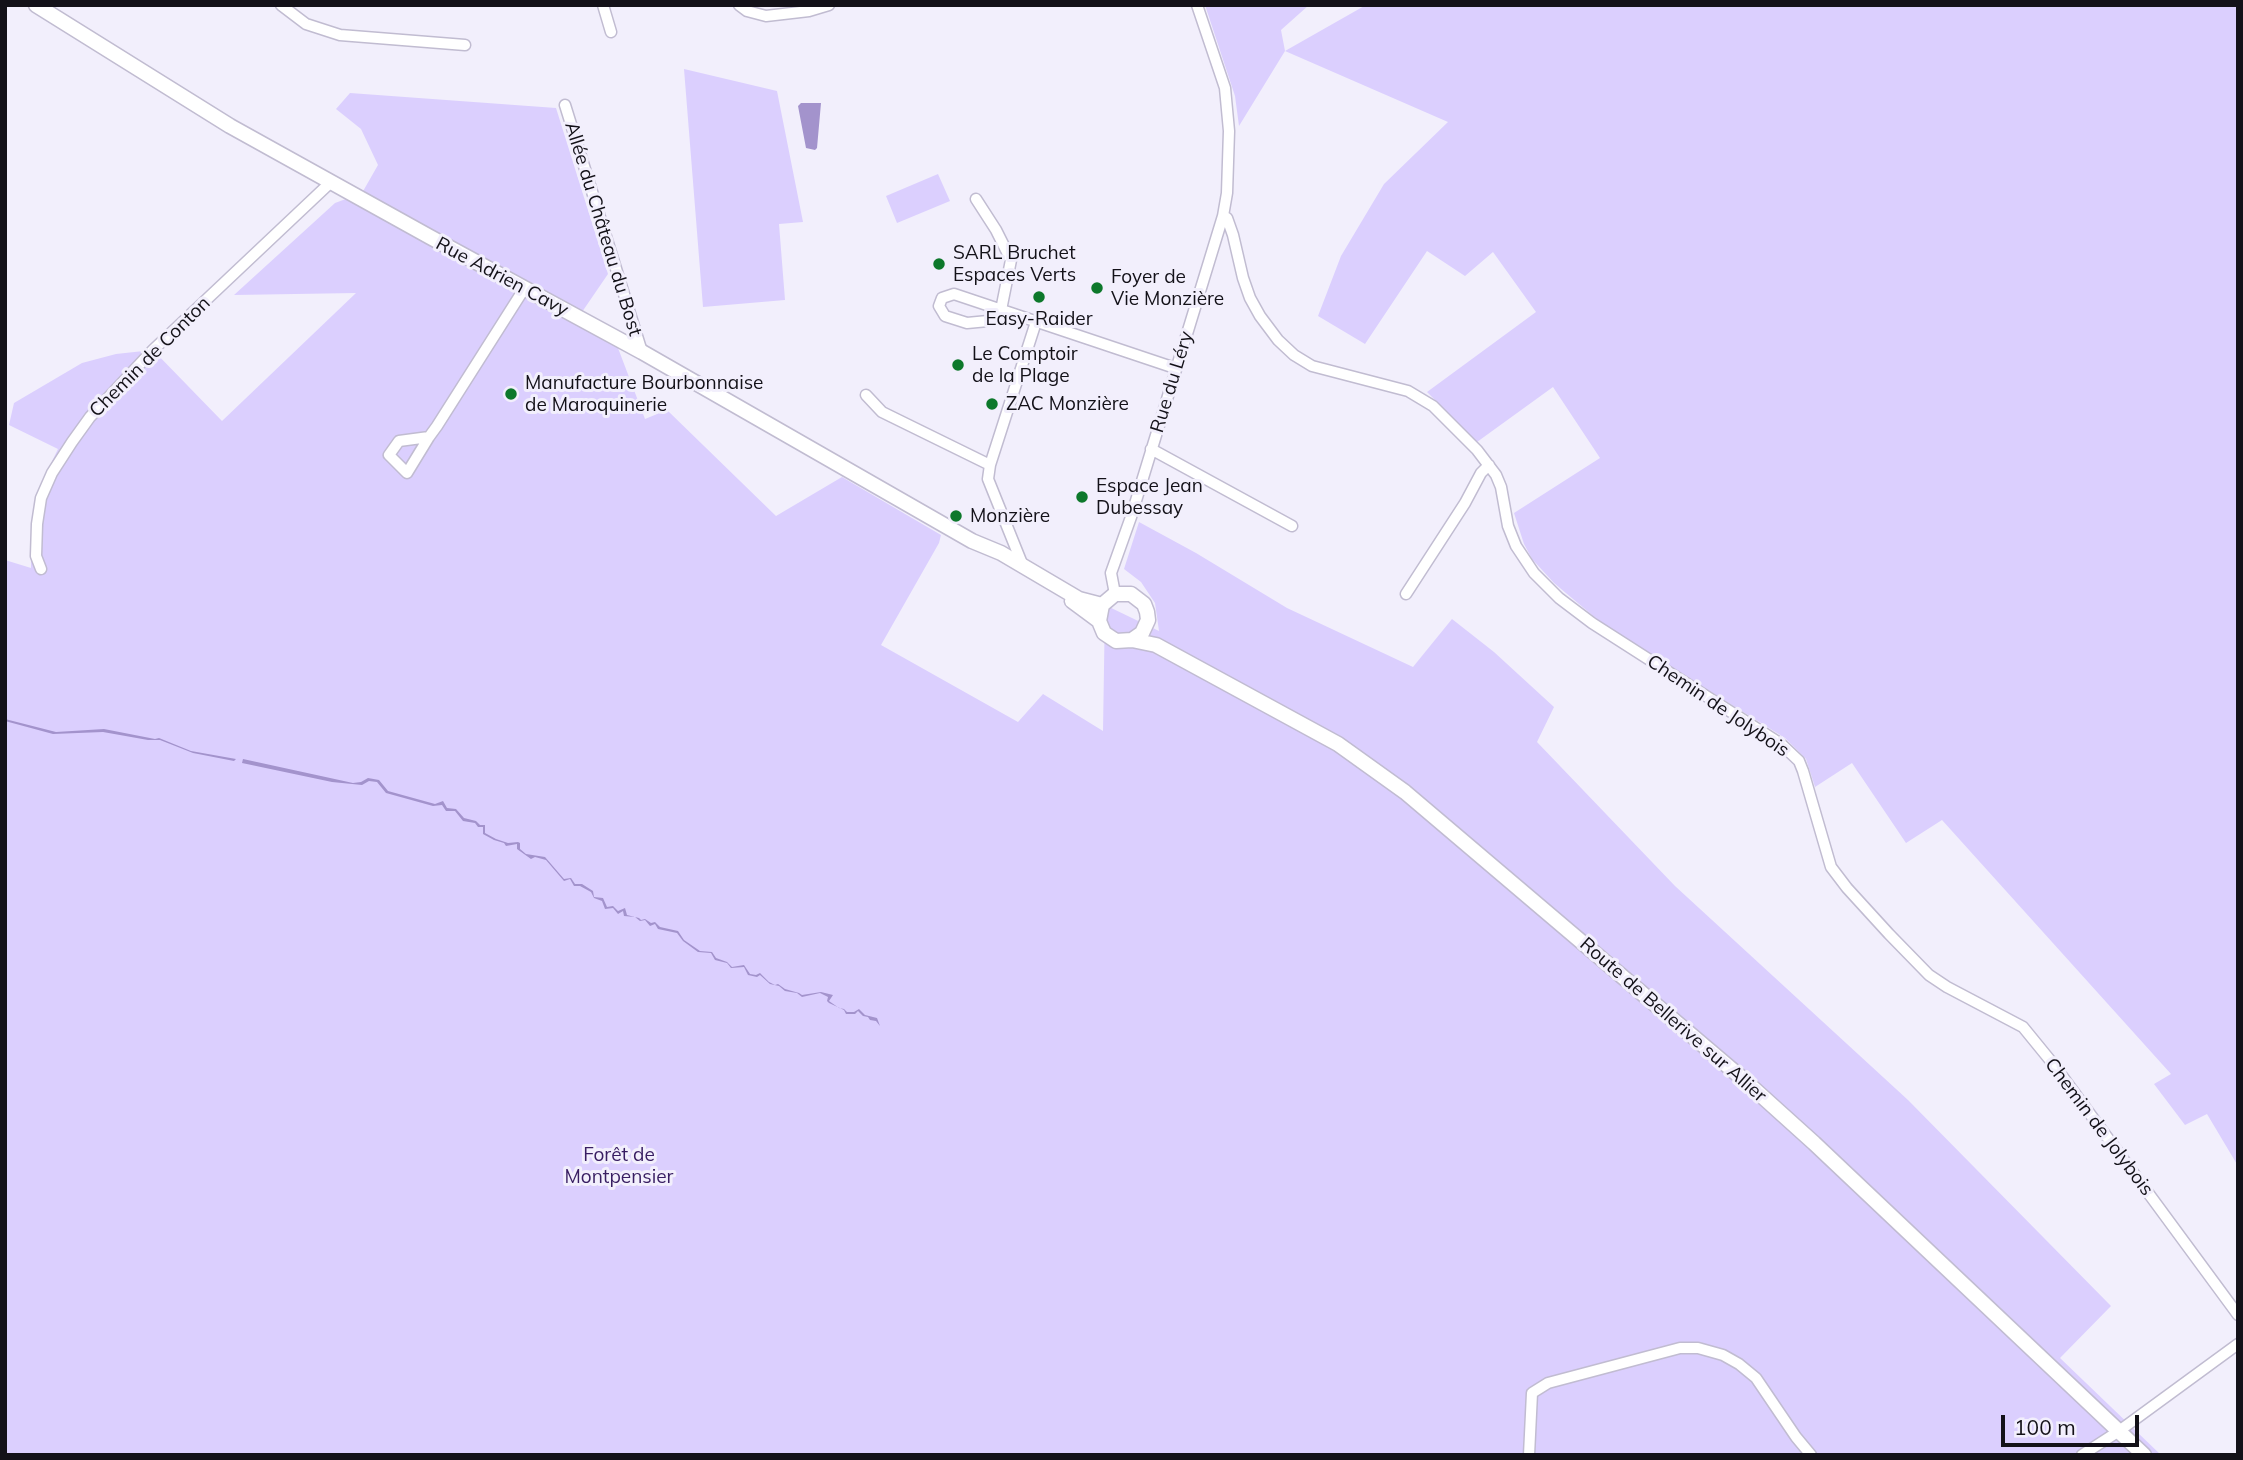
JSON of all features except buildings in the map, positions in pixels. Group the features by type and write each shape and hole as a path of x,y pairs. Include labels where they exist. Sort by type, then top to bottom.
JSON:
{"main road":[{"name":"Rue Adrien Cavy","path":"36,5 230,126 642,352 972,541 1084,609 1099,621"},
{"name":"Rue Adrien Cavy","path":"972,541 1001,553 1079,599 1102,605"},
{"path":"1115,594 1131,594 1144,604 1147,620 1145,628 1132,640 1116,641 1109,637 1104,633 1099,621 1102,605 1115,594"},
{"name":"Route de Bellerive sur Allier","path":"1145,628 1156,645"},
{"name":"Route de Bellerive sur Allier","path":"1132,640 1156,645 1338,744 1405,792 1773,1107 2144,1455"}],"street":[{"path":"281,5 293,17 322,31 340,35 465,45"},
{"path":"603,5 611,32"},
{"path":"739,5 747,11 766,16 809,11 829,5"},
{"name":"Rue du Léry","path":"1115,594 1111,573 1223,216 1227,192 1229,131 1225,88 1197,5"},
{"name":"Allée du Château du Bost","path":"565,105 642,352"},
{"name":"Chemin de Conton","path":"41,569 36,556 41,498 52,473 72,442 90,418 153,350 331,182"},
{"path":"976,199 1011,260 1001,310 988,321 967,323 945,316 939,306 942,298 954,294 1001,310 1036,322 1175,368"},
{"name":"Chemin de Jolybois","path":"1223,216 1227,218 1233,235 1242,278 1250,298 1278,340 1294,355 1312,366 1404,390 1424,399 1477,450 1496,475 1501,487 1508,526 1516,546 1534,573 1592,624 1781,744 1799,761 1831,867 1847,888 1929,975 2023,1027 2054,1065 2238,1315"},
{"path":"429,438 524,289"},
{"path":"1023,566 988,479 990,465 1036,322"},
{"path":"866,395 882,412 990,465"},
{"path":"1151,449 1292,526"},
{"path":"1406,594 1465,503 1481,473 1489,465"},
{"path":"1001,553 1008,548 1012,540"},
{"path":"2082,1455 2238,1344"},
{"path":"1528,1455 1532,1393 1548,1383 1680,1348 1698,1348 1723,1355 1739,1364 1756,1378 1811,1455"}],"green space":[{"path":"1205,5 1309,5 1281,30 1285,51 1239,126 1235,96"},
{"path":"1366,5 2238,5 2238,1166 2207,1114 2185,1125 2154,1084 2171,1074 1942,820 1906,843 1852,763 1815,787 1806,759 1785,738 1604,625 1554,583 1532,559 1514,513 1600,458 1553,387 1477,442 1427,392 1536,312 1493,252 1465,276 1427,251 1365,344 1318,316 1341,256 1384,184 1448,122 1285,51"},
{"path":"684,69 777,91 803,222 779,224 785,300 703,307"},
{"name":"Forêt de Montpensier","path":"350,93 556,108 608,274 582,312 610,327 645,419 667,410 776,516 842,477 941,535 881,645 1018,722 1043,694 1103,731 1105,605 1159,631 1155,603 1141,582 1124,569 1139,522 1287,608 1413,667 1452,619 1494,652 1554,707 1537,742 1675,886 1908,1100 2111,1306 2060,1358 2161,1455 5,1455 5,560 31,568 31,537 38,490 58,449 9,425 14,403 82,363 116,354 153,350 222,421 356,293 234,295 335,203 362,193 378,165 361,129 336,109"},
{"path":"938,174 950,201 897,223 886,196"}],"shaded area":[{"path":"801,103 821,103 815,150 806,148 798,106"},
{"path":"5,719 56,732 104,729 159,738 191,751 236,759 234,761 193,753 160,740 103,732 53,734"},
{"path":"243,759 353,783 368,778 379,780 388,791 435,804 443,801 447,808 456,809 464,818 485,825 485,833 508,843 520,843 520,849 526,854 545,857 564,879 571,878 575,884 582,884 593,891 594,897 603,898 607,907 613,906 618,911 625,908 627,915 635,917 624,916 623,911 618,914 613,908 605,909 602,901 594,898 591,892 574,886 570,879 564,881 546,860 535,857 531,859 517,849 517,844 506,846 494,840 483,834 483,827 463,821 455,811 446,811 442,805 433,806 386,793 377,782 369,781 362,785 332,782 242,763"},
{"path":"635,917 655,922 660,927 678,931 684,940 700,951 712,952 716,958 727,962 732,967 744,965 750,974 760,973 769,982 785,989 802,995 821,992 833,995 829,1001 838,1007 829,1003 828,997 820,993 802,997 770,984 760,975 757,977 748,975 744,967 731,968 727,963 715,960 711,953 698,952 683,941 677,933 658,929 655,924 650,926 645,920 640,921"},
{"path":"840,1008 847,1012 859,1009 865,1015 877,1018 880,1026 858,1011 855,1014 846,1014"}],"place":[{"name":"SARL Bruchet Espaces Verts","path":"939,264"},
{"name":"Foyer de Vie Monzière","path":"1097,288"},
{"name":"Easy-Raider","path":"1039,297"},
{"name":"Le Comptoir de la Plage","path":"958,365"},
{"name":"Manufacture Bourbonnaise de Maroquinerie","path":"511,394"},
{"name":"ZAC Monzière","path":"992,404"},
{"name":"Espace Jean Dubessay","path":"1082,497"},
{"name":"Monzière","path":"956,516"}]}
